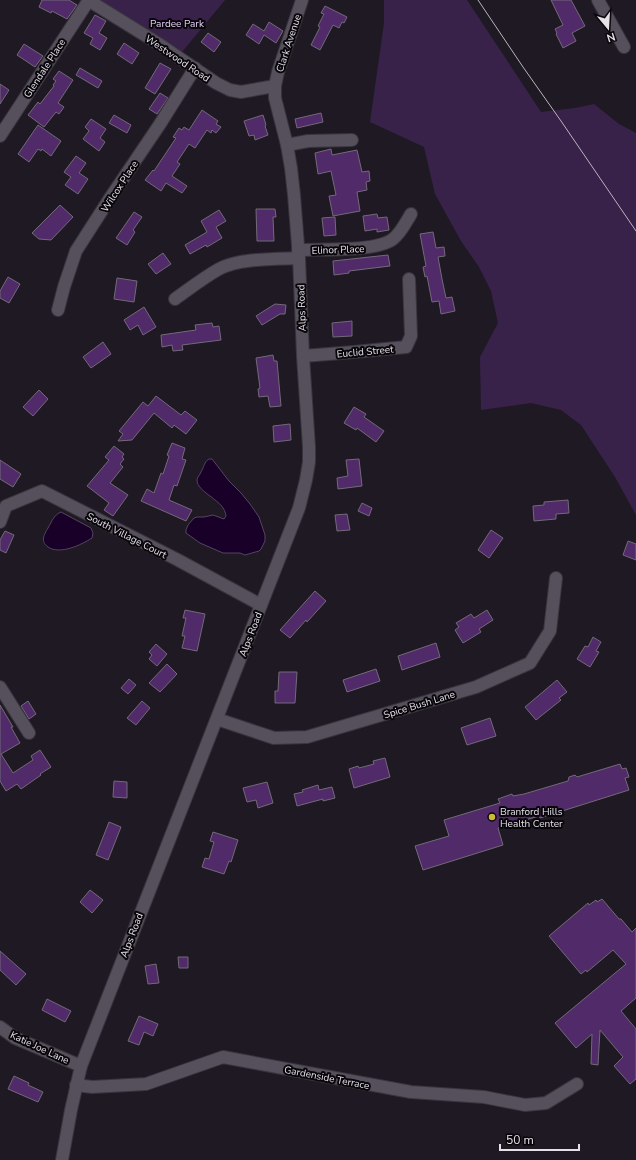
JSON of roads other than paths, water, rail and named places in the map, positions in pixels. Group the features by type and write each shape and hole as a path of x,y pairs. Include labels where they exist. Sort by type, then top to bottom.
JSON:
{"street":[{"name":"Westwood Road","path":"88,0 159,44 216,83 230,90 241,92 275,86"},
{"name":"Glendale Place","path":"0,136 88,0"},
{"name":"Clark Avenue","path":"275,86 278,72 302,0"},
{"path":"598,0 624,47"},
{"name":"Wilcox Place","path":"58,310 76,251 195,68"},
{"name":"Alps Road","path":"62,1160 81,1066 129,940 262,605 299,508 306,480 309,462 308,426 302,356 299,254 294,195 287,145 275,98 275,86"},
{"path":"287,145 308,141 352,140"},
{"name":"Elinor Place","path":"175,299 219,269 230,265 299,254 366,248 384,244 392,240 398,234 411,214"},
{"name":"Euclid Street","path":"302,356 406,347 411,336 409,279"},
{"name":"South Village Court","path":"0,522 6,506 42,491 178,560 262,605"},
{"name":"Spice Bush Lane","path":"217,719 274,738 307,737 476,687 530,663 550,632 556,578"},
{"path":"0,688 29,733"},
{"name":"Katie Joe Lane","path":"0,1027 15,1038 81,1066"},
{"name":"Gardenside Terrace","path":"76,1085 92,1087 146,1084 223,1057 411,1092 484,1097 525,1105 546,1103 577,1084"}],"tram line":[{"path":"478,0 636,231"}],"place":[{"name":"Branford Hills Health Center","path":"492,817"}],"park label":[{"name":"Pardee Park","path":"177,23"}]}
